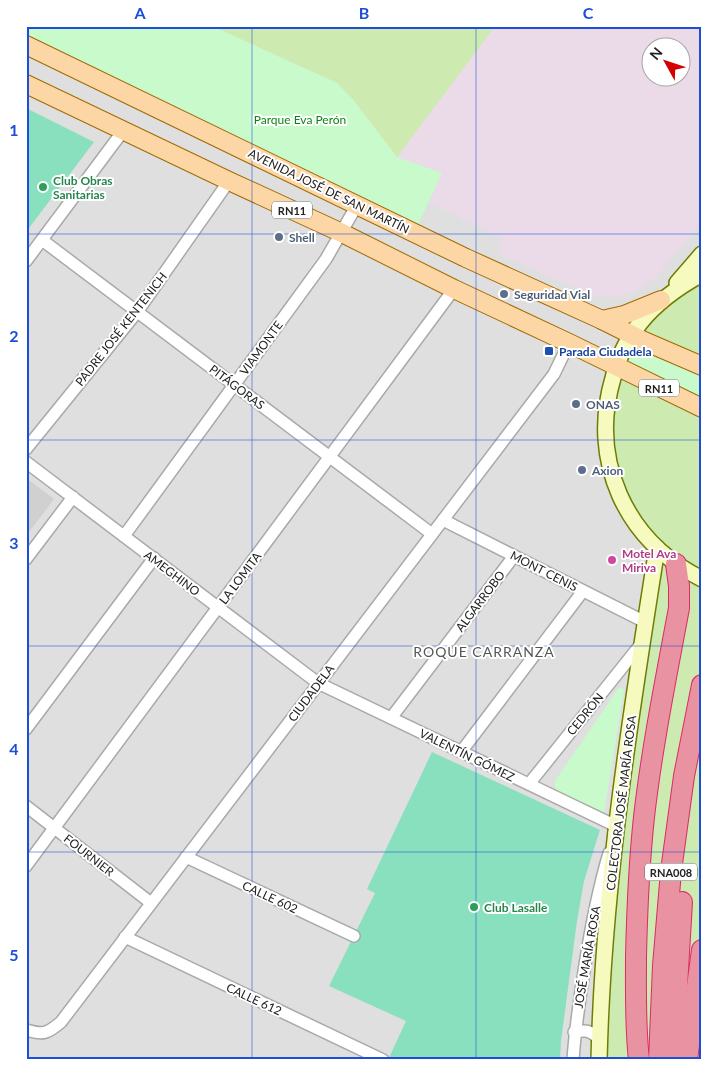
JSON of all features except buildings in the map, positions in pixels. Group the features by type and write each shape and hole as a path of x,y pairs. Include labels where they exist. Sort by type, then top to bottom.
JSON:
{"highway":[{"path":"638,1060 636,992 637,906 640,863 653,748 679,608 676,564"},
{"name":"RNA008","path":"659,1060 662,966 671,871 684,776 702,686"},
{"name":"RNA008","path":"674,1060 674,1022 684,875 702,759"},
{"path":"687,1060 702,950"}],"main road":[{"name":"AVENIDA JOSÉ DE SAN MARTÍN","path":"26,45 466,258 632,334"},
{"name":"RN11","path":"26,84 342,233 702,408"},
{"path":"702,254 632,334 616,367 608,392 605,418 606,444 611,471 619,494 632,519 656,548 676,564 702,579"},
{"path":"602,320 624,315 664,298 682,284 702,274"},
{"name":"RN11","path":"632,334 702,366"},
{"name":"COLECTORA JOSÉ MARÍA ROSA","path":"598,1060 604,962 616,826 656,548"}],"street":[{"path":"26,261 123,131"},
{"name":"PADRE JOSÉ KENTENICH","path":"26,449 137,312 229,181"},
{"name":"VIAMONTE","path":"124,536 326,259 357,205"},
{"name":"PITÁGORAS","path":"42,240 432,534"},
{"name":"LA LOMITA","path":"26,866 454,289"},
{"name":"CIUDADELA","path":"26,1030 44,1033 51,1031 61,1022 554,374 569,344"},
{"name":"AMEGHINO","path":"26,462 318,683"},
{"path":"26,559 73,497"},
{"name":"MONT CENIS","path":"443,520 645,622"},
{"name":"ALGARROBO","path":"391,718 514,556"},
{"path":"26,729 154,558"},
{"path":"461,752 583,591"},
{"name":"CEDRÓN","path":"529,784 641,644"},
{"name":"VALENTÍN GÓMEZ","path":"318,683 616,826"},
{"name":"FOURNIER","path":"26,806 151,904"},
{"name":"JOSÉ MARÍA ROSA","path":"572,1060 574,1032 591,931 603,871 616,826"},
{"name":"CALLE 602","path":"186,858 354,936"},
{"name":"CALLE 612","path":"125,937 383,1060"},
{"path":"574,1032 588,1031 594,1033 599,1038"}],"shaded area":[{"path":"26,26 702,26 702,1060 26,1060"},
{"path":"496,26 702,26 702,223 652,281 626,296 598,296 497,253 503,239 428,202 442,173 397,157"},
{"path":"26,478 54,499 26,536"}],"green space":[{"name":"Parque Eva Perón","path":"26,26 212,26 337,83 354,101 397,157 442,173 417,227 26,40"},
{"path":"212,26 495,26 397,157 354,101 337,83"},
{"name":"Club Obras Sanitarias","path":"26,108 94,142 26,232"},
{"path":"702,254 702,366 644,341 640,323"},
{"path":"634,343 702,375 702,403 622,363"},
{"path":"616,367 702,408 702,1060 599,1060 599,1039 657,548 611,471"},
{"path":"618,689 624,690 604,813 602,814 557,792 555,781"},
{"name":"Club Lasalle","path":"432,752 600,830 584,881 577,921 560,1060 388,1060 406,1021 329,986 375,893 367,889"}],"place":[{"name":"Club Obras Sanitarias","path":"43,187"},
{"name":"Shell","path":"279,237"},
{"name":"Seguridad Vial","path":"504,294"},
{"name":"Parada Ciudadela","path":"549,351"},
{"name":"ONAS","path":"576,404"},
{"name":"Axion","path":"582,470"},
{"name":"Motel Ava Miriva","path":"612,560"},
{"name":"Club Lasalle","path":"474,907"}],"district":[{"name":"ROQUE CARRANZA","path":"484,651"}]}
